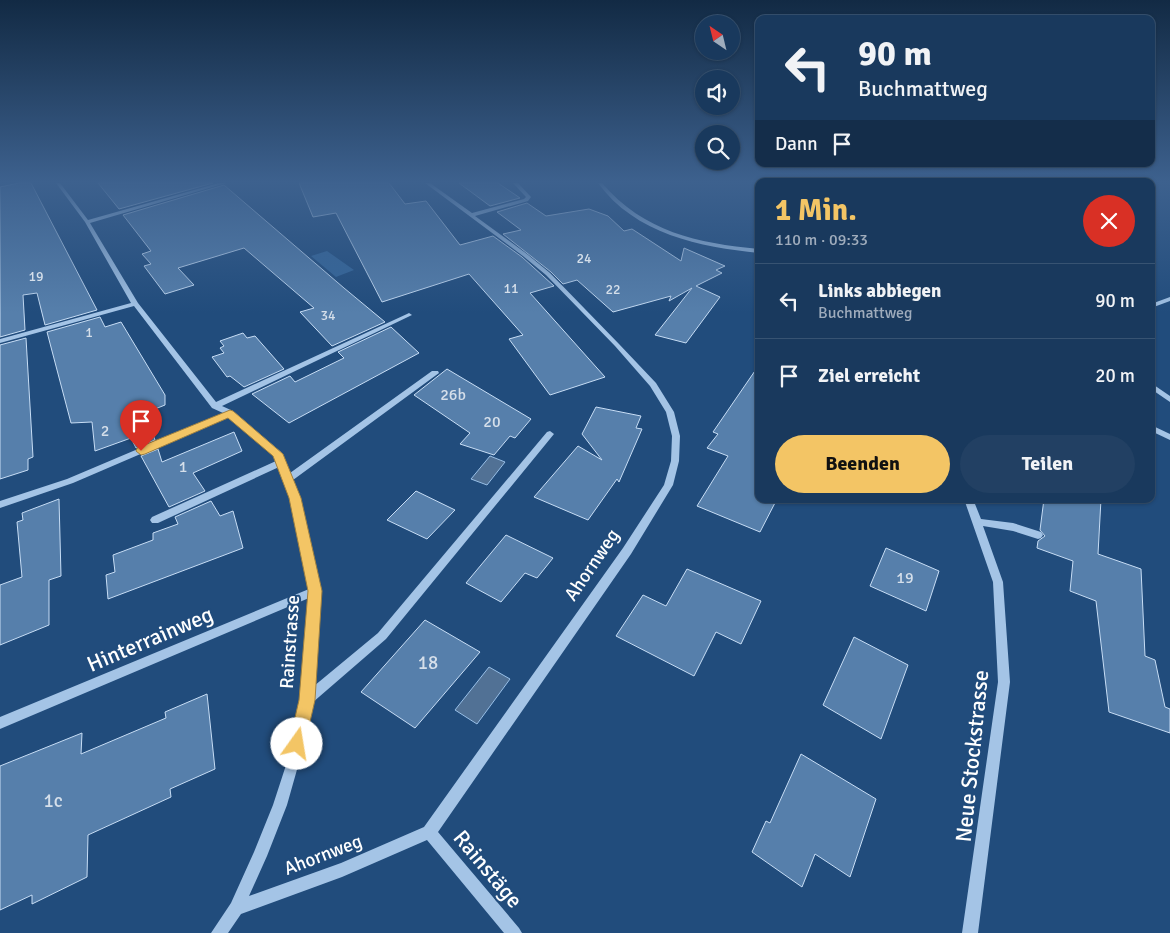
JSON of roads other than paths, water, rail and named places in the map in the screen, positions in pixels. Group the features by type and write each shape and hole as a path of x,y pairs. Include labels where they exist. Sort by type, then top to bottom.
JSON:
{"street":[{"name":"Rainstrasse","path":"90,227 135,304 215,406 230,413 278,454 295,498 315,591 307,700 294,759 280,805 260,856 236,908 220,933"},
{"name":"Ahornweg","path":"236,908 342,870 429,832 627,551 668,485 675,461 676,436 670,412 653,385 548,274 488,227"},
{"path":"657,227 704,242 755,250"},
{"path":"1155,305 1170,299"},
{"path":"0,341 135,304"},
{"path":"215,406 409,315"},
{"path":"288,479 435,373"},
{"path":"1155,388 1170,400"},
{"path":"0,505 70,481 230,413"},
{"path":"1155,430 1170,437"},
{"path":"307,700 382,636 550,434"},
{"path":"155,520 281,462"},
{"name":"Neue Stockstrasse","path":"970,933 1004,682 998,582 971,503"},
{"path":"978,522 1013,527 1038,534"},
{"name":"Hinterrainweg","path":"0,723 315,591"},
{"name":"Rainstäge","path":"429,832 514,933"}]}
